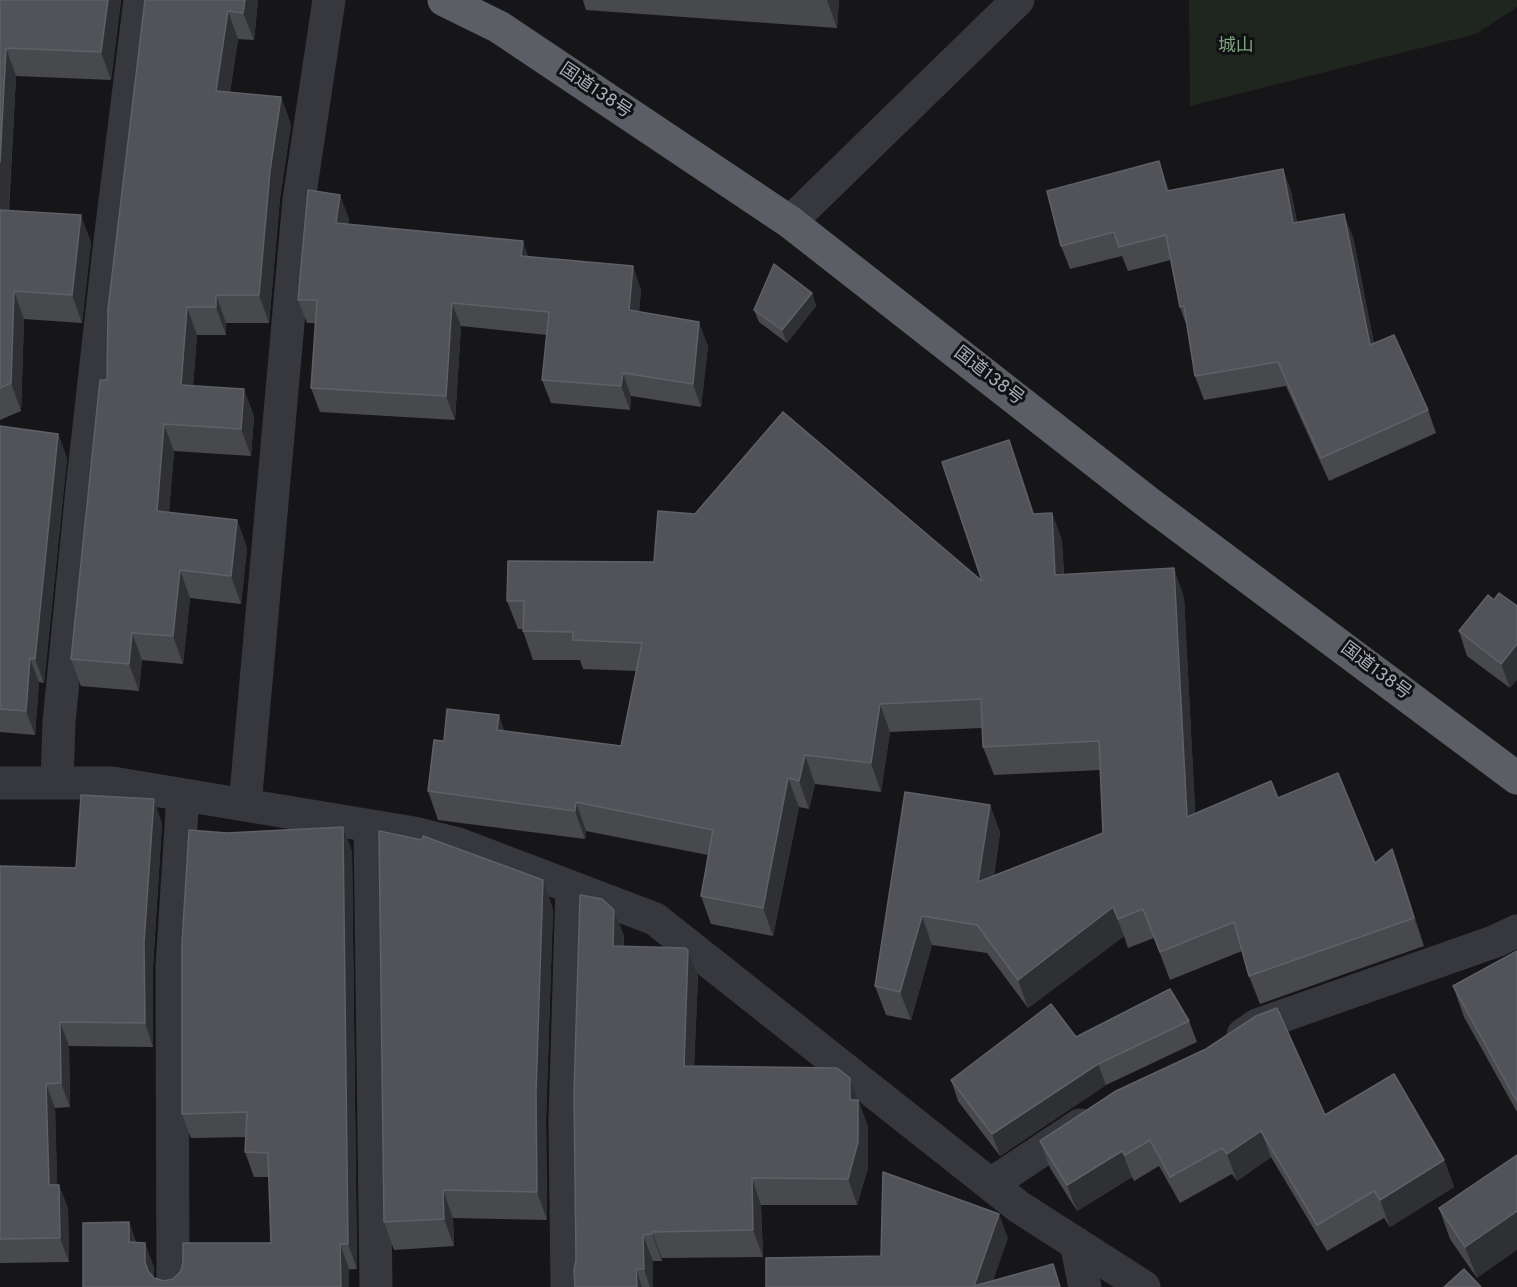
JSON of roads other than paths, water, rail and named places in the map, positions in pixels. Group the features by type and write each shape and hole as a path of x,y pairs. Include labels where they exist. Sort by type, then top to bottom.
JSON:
{"highway":[{"name":"国道138号","path":"444,0 499,27 790,222 1150,504 1517,778"}],"street":[{"path":"57,782 59,722 85,466 140,0"},
{"path":"244,805 299,200 329,0"},
{"path":"790,222 1018,0"},
{"path":"0,783 112,783 414,833 458,844 655,919 1019,1207 1144,1287"},
{"path":"173,1287 172,967 183,795"},
{"path":"370,826 376,1287"},
{"path":"567,1287 565,1120 572,888"},
{"path":"1217,1052 1257,1025 1496,941 1517,931"},
{"path":"991,1184 1106,1108"},
{"path":"1076,1243 1085,1287"}],"park label":[{"name":"城山","path":"1236,47"}]}
